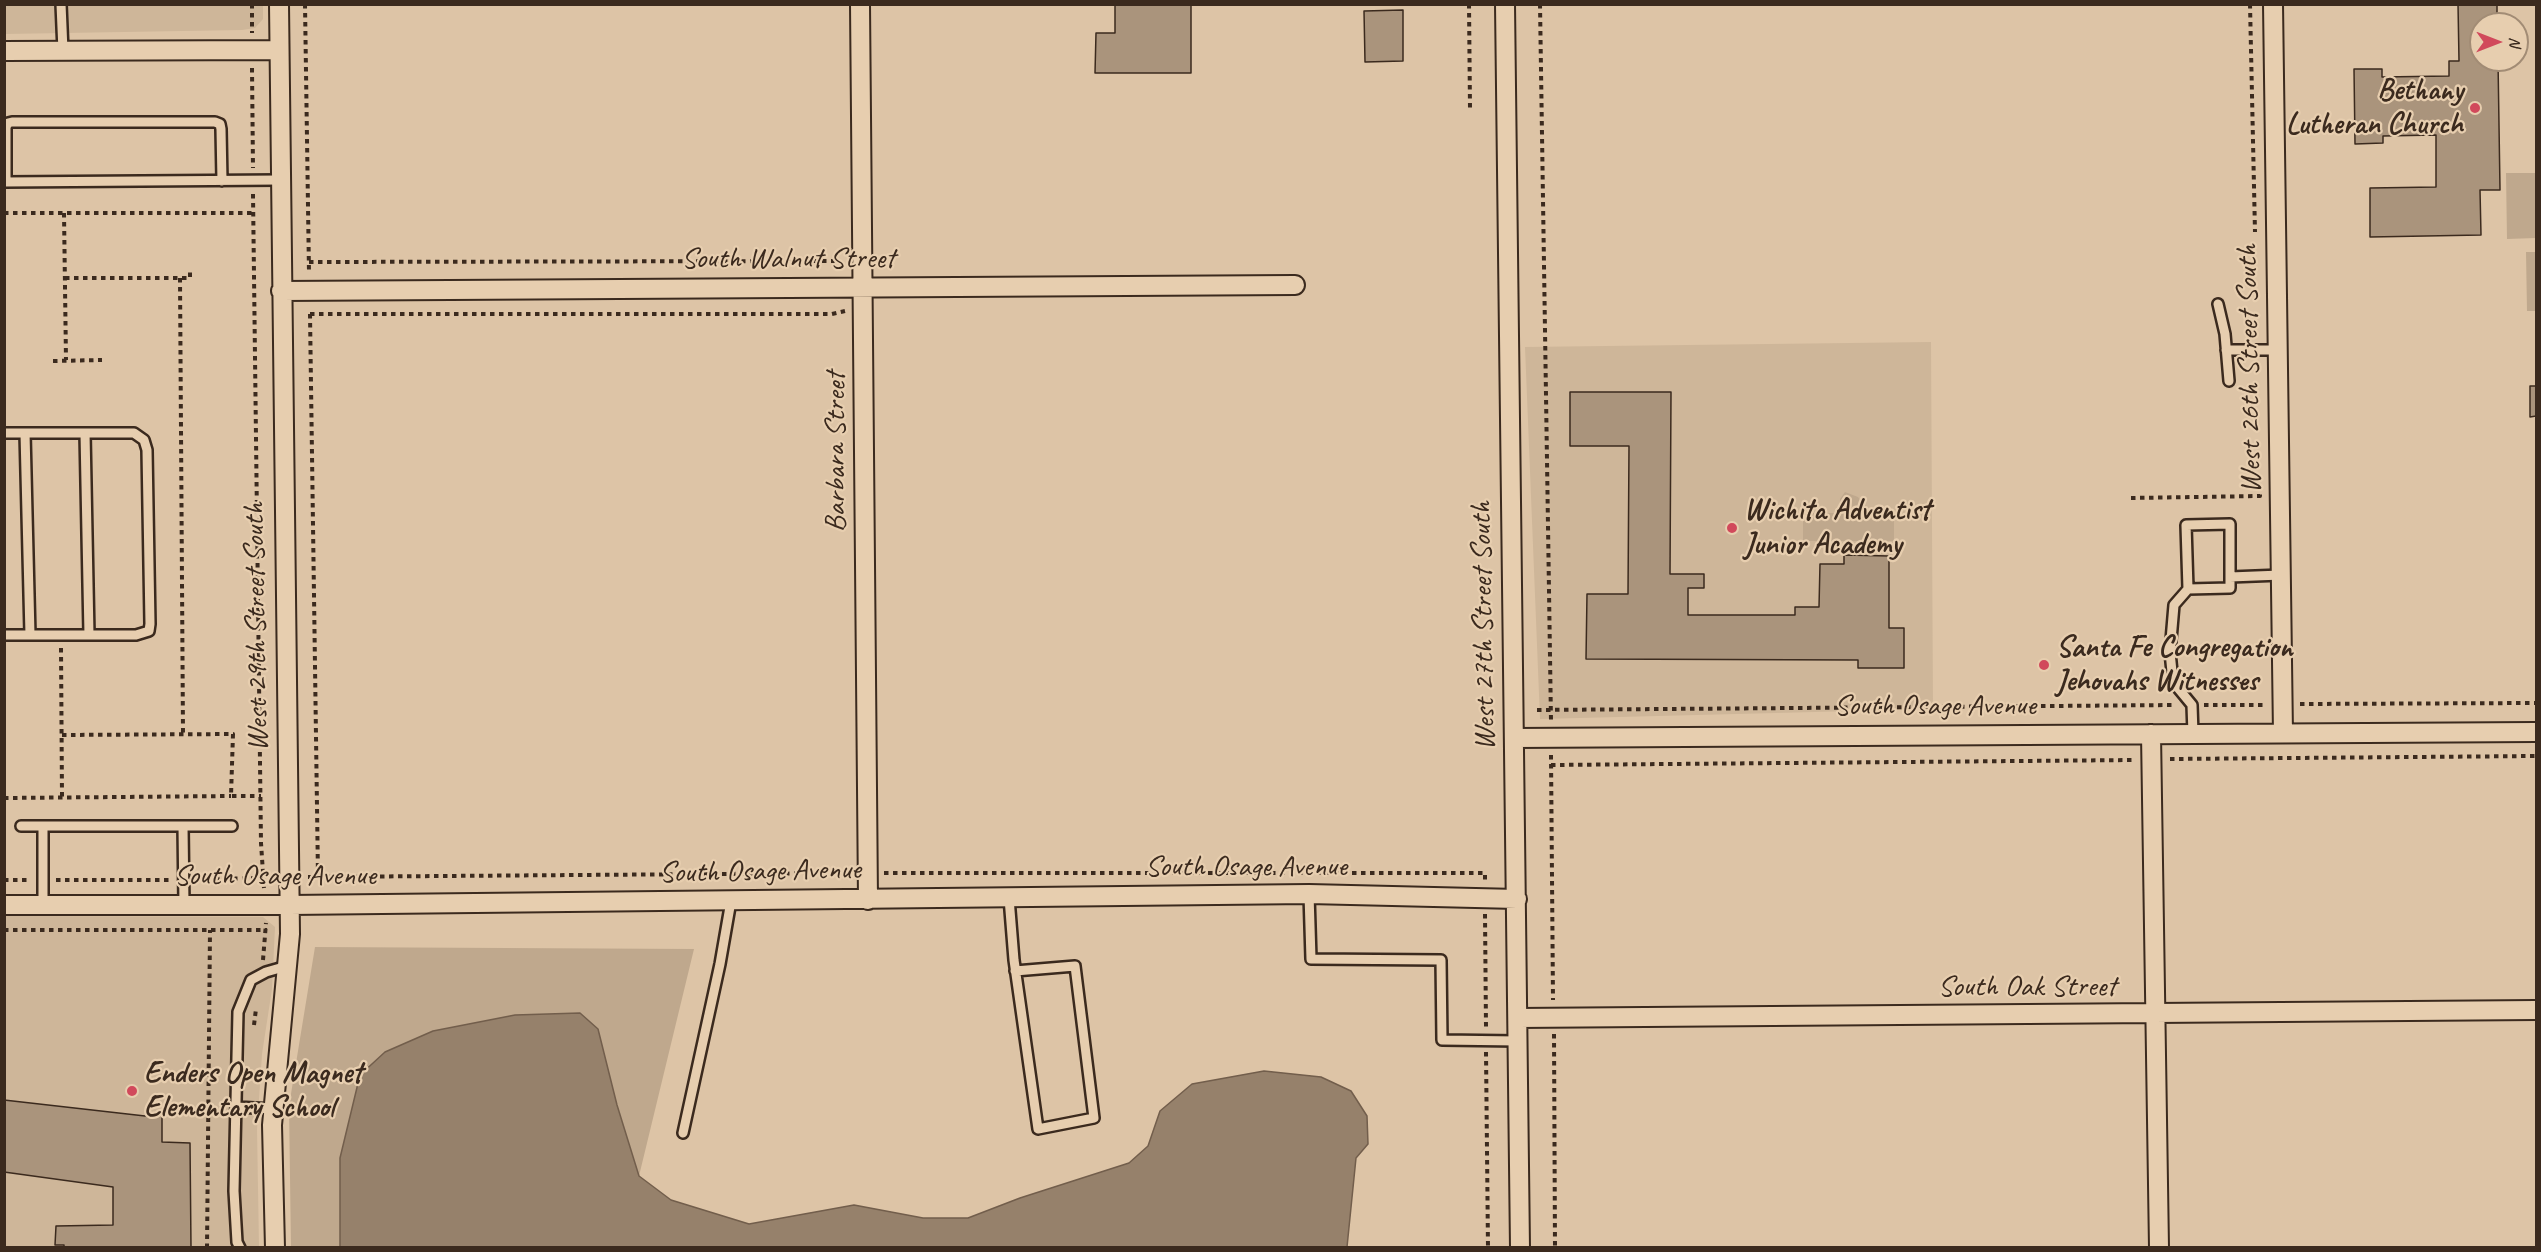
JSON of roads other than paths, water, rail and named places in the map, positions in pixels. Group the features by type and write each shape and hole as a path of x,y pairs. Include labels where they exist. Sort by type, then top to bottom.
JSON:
{"street":[{"name":"West 29th Street South","path":"274,1248 274,1108 290,934 279,4"},
{"name":"Barbara Street","path":"860,4 868,900"},
{"name":"West 27th Street South","path":"1505,4 1520,1248"},
{"name":"West 26th Street South","path":"2274,4 2283,733"},
{"path":"4,51 279,50"},
{"name":"South Walnut Street","path":"281,291 1295,285"},
{"name":"South Osage Avenue","path":"1515,738 2536,732"},
{"path":"2151,734 2159,1248"},
{"name":"South Osage Avenue","path":"4,905 290,905 1308,894 1517,899"},
{"name":"South Oak Street","path":"1518,1018 2156,1015 2536,1010"}],"lane":[{"path":"61,4 63,51"},
{"path":"222,181 221,129 220,124 215,122 12,122 6,127 5,182 253,181 280,180"},
{"path":"2218,304 2225,334 2229,381"},
{"path":"2226,350 2278,350"},
{"path":"4,433 134,433 144,440 147,450 150,612 149,631 144,634 4,635"},
{"path":"25,433 30,635"},
{"path":"85,433 89,635"},
{"path":"2187,589 2230,588 2230,524 2186,525 2187,589 2174,605 2171,617 2171,671 2173,682 2192,705 2193,734"},
{"path":"2230,577 2281,575"},
{"path":"21,826 232,826"},
{"path":"42,826 42,905"},
{"path":"183,826 184,905"},
{"path":"1308,894 1311,959 1441,960 1443,1040 1518,1041"},
{"path":"1009,898 1015,971 1038,1129 1094,1118 1075,966 1015,971"},
{"path":"683,1133 720,964 730,901"},
{"path":"240,1248 237,1242 234,1191 238,1012 251,980 261,974 287,966"},
{"path":"236,1107 274,1108"}],"place":[{"name":"Bethany Lutheran Church","path":"2475,108"},
{"name":"Wichita Adventist Junior Academy","path":"1732,528"},
{"name":"Santa Fe Congregation Jehovahs Witnesses","path":"2044,665"},
{"name":"Enders Open Magnet Elementary School","path":"132,1091"}]}
